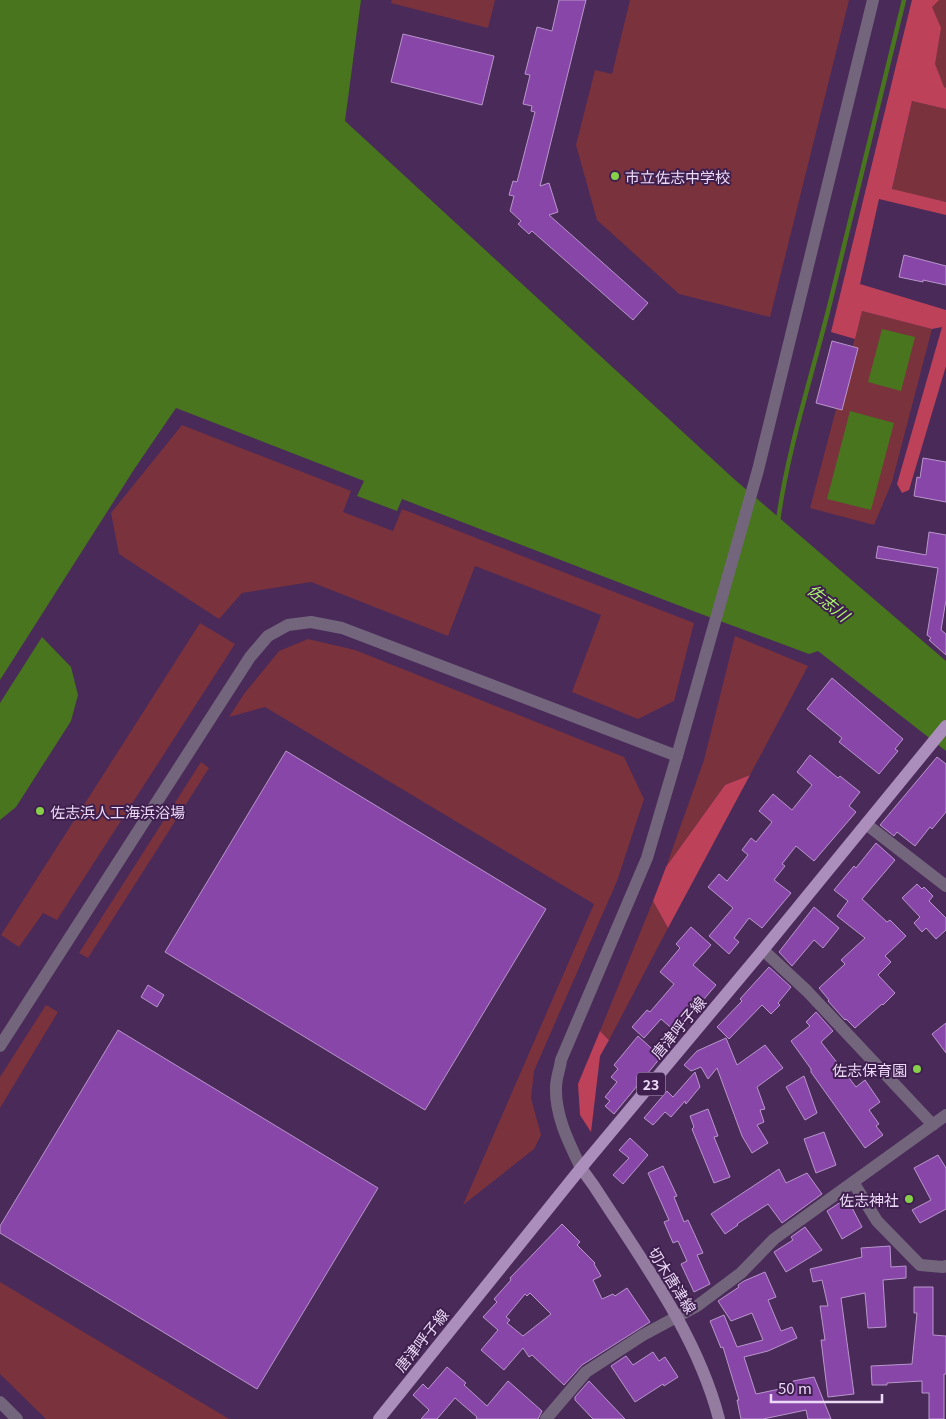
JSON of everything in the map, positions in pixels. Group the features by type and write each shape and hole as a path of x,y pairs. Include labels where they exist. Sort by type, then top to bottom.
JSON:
{"main road":[{"name":"唐津呼子線","path":"379,1419 581,1168 763,950 946,726"},
{"name":"切木唐津線","path":"581,1168 677,1316 700,1362 719,1419"}],"street":[{"path":"581,1168 566,1138 558,1113 556,1086 561,1060 647,858 758,470 873,0"},
{"path":"0,1046 250,657 268,636 288,625 310,622 342,628 677,756"},
{"path":"866,824 946,886"},
{"path":"763,950 807,991 933,1125"},
{"path":"546,1419 586,1372 643,1335 697,1306 741,1273 774,1239 946,1115"},
{"path":"853,1182 877,1221 920,1265 946,1266"},
{"path":"0,1402 11,1417"}],"shaded area":[{"path":"392,0 495,0 488,28 391,3"},
{"path":"630,0 849,0 770,317 679,294 597,220 576,145 595,70 612,74"},
{"path":"912,0 946,0 946,88 893,78"},
{"path":"912,0 939,0 932,7 941,28 935,64 946,88 946,109 912,101 892,189 946,202 946,215 879,199 860,284 946,310 946,366 909,490 902,493 897,484 942,327 932,329 862,311 855,339 831,332"},
{"path":"912,101 946,109 946,202 892,190"},
{"path":"862,311 932,329 892,482 874,525 810,508"},
{"path":"182,425 351,491 343,512 393,531 402,509 694,623 674,701 638,719 572,692 601,615 475,566 448,636 311,582 242,593 219,619 119,554 111,513"},
{"path":"200,623 235,644 57,920 43,913 19,947 1,935"},
{"path":"735,636 808,666 750,775 725,785 666,867 704,760"},
{"path":"308,639 355,650 624,757 644,799 617,881 534,1071 531,1098 541,1135 534,1149 463,1205 594,904 265,707 229,717 244,694 279,651"},
{"path":"201,762 209,768 88,958 79,953"},
{"path":"750,775 668,928 653,901 666,867 725,785"},
{"path":"653,901 668,928 609,1040 600,1031"},
{"path":"46,1005 58,1012 0,1108 0,1077"},
{"path":"600,1031 609,1040 600,1056 591,1132 580,1115 578,1084"},
{"path":"0,1282 229,1419 46,1419 0,1374"}],"water":[{"name":"佐志川","path":"0,0 361,0 345,121 734,479 946,661 946,751 818,651 809,654 402,499 397,511 357,496 364,481 176,408 135,468 0,680"},
{"path":"882,329 915,337 901,391 868,382"},
{"path":"850,411 894,423 871,510 827,499"},
{"path":"42,637 71,667 78,695 71,721 16,807 0,820 0,703"}],"building":[{"path":"559,0 586,0 540,186 549,183 558,212 549,215 648,303 633,320 532,231 529,234 518,224 521,221 510,211 514,196 509,195 513,181 517,182 535,112 531,111 532,106 523,104 530,75 525,74 537,27 552,31"},
{"path":"403,34 494,56 482,105 391,82"},
{"path":"904,255 946,266 946,285 899,277"},
{"path":"832,341 858,348 842,410 816,403"},
{"path":"923,458 946,462 946,502 914,496 917,477 920,478"},
{"path":"929,532 946,535 946,600 941,630 946,634 946,655 929,640 931,638 927,635 938,568 876,558 878,546 926,555"},
{"path":"832,678 903,739 895,749 898,751 879,774 839,742 842,738 807,709"},
{"path":"286,751 546,909 425,1110 165,952"},
{"path":"810,755 838,778 840,776 860,792 849,806 856,812 814,861 796,846 782,864 785,866 774,880 791,893 762,928 749,918 734,938 739,942 729,954 709,936 733,908 708,887 719,874 727,881 748,855 742,850 751,838 756,842 772,822 759,811 773,794 792,810 812,785 797,772"},
{"path":"937,757 946,764 946,812 932,829 930,827 915,846 897,832 894,836 880,825"},
{"path":"876,843 895,860 862,899 887,922 890,920 906,936 885,956 891,962 878,975 895,993 855,1028 845,1020 819,988 845,964 841,960 865,938 837,916 848,901 834,890 854,866 856,868"},
{"path":"917,884 922,889 924,887 933,896 929,901 946,918 946,930 936,939 926,928 922,932 914,923 920,917 902,898"},
{"path":"814,907 839,928 823,948 814,940 792,966 779,952"},
{"path":"691,927 711,945 693,965 716,985 676,1032 661,1019 644,1038 632,1027 647,1010 650,1012 674,984 660,972 680,948 676,944"},
{"path":"769,967 791,987 778,1003 780,1005 771,1014 762,1005 729,1039 717,1027 742,1001 740,999"},
{"path":"148,985 164,995 157,1007 141,997"},
{"path":"816,1012 833,1031 821,1042 856,1087 865,1080 880,1102 869,1110 879,1124 876,1126 883,1135 865,1148 791,1041 810,1026 806,1022"},
{"path":"946,1023 946,1053 932,1034"},
{"path":"118,1030 378,1188 257,1389 0,1233 0,1226"},
{"path":"638,1036 661,1057 614,1114 605,1106 610,1101 605,1097 617,1082 611,1077 618,1069 614,1065"},
{"path":"726,1038 737,1065 765,1045 783,1068 757,1087 765,1109 760,1110 764,1122 757,1125 768,1143 752,1153 742,1136 717,1068 708,1079 701,1067 691,1071 684,1065 697,1051"},
{"path":"695,1072 700,1087 686,1104 685,1101 671,1117 665,1112 653,1125 644,1118 667,1091 673,1097"},
{"path":"804,1076 817,1113 805,1120 786,1087"},
{"path":"708,1109 718,1136 714,1137 730,1177 714,1183 692,1129 694,1127 690,1116"},
{"path":"824,1132 836,1165 816,1173 804,1139"},
{"path":"630,1138 648,1155 623,1184 613,1175 629,1158 619,1150"},
{"path":"938,1155 946,1168 946,1209 920,1223 912,1210 931,1200 914,1168"},
{"path":"663,1166 677,1196 674,1197 684,1222 688,1220 703,1253 697,1255 710,1284 694,1292 681,1264 687,1261 678,1241 673,1243 664,1222 669,1220 648,1173"},
{"path":"779,1169 786,1183 807,1173 822,1194 782,1223 768,1204 725,1234 711,1214"},
{"path":"847,1198 862,1227 842,1239 827,1211"},
{"path":"562,1224 580,1242 577,1245 595,1263 601,1276 593,1280 602,1299 613,1294 615,1296 627,1288 650,1322 582,1365 564,1385 532,1355 529,1357 523,1348 504,1370 481,1350 498,1330 483,1317 497,1302 494,1299 511,1280 510,1278","holes":["530,1293 551,1314 523,1336 507,1323 510,1320 506,1317 525,1294 527,1296"]},
{"path":"805,1227 822,1250 786,1272 774,1252 793,1240 791,1237"},
{"path":"890,1246 891,1267 906,1266 906,1278 883,1280 886,1327 868,1328 865,1293 841,1298 854,1394 828,1397 821,1340 825,1340 820,1306 828,1306 822,1280 813,1282 810,1269 862,1257 861,1248"},
{"path":"765,1272 776,1297 768,1300 781,1331 792,1327 797,1338 768,1351 744,1357 756,1394 794,1386 793,1381 814,1377 831,1419 808,1419 806,1410 763,1419 741,1419 737,1400 739,1400 723,1347 721,1348 710,1321 724,1315 737,1347 763,1340 752,1313 731,1321 718,1301 739,1287 738,1285 744,1281"},
{"path":"914,1287 933,1287 933,1335 946,1336 944,1419 929,1419 929,1393 922,1393 922,1381 872,1385 871,1366 912,1364 917,1313 914,1313"},
{"path":"653,1352 659,1361 665,1357 678,1377 635,1402 611,1366 626,1356 633,1365"},
{"path":"447,1367 466,1383 464,1385 487,1406 508,1381 542,1411 538,1419 476,1419 477,1417 455,1398 437,1419 421,1419 429,1410 413,1395 423,1384 428,1389"},
{"path":"589,1381 625,1419 593,1419 575,1400 575,1397"}],"waterway":[{"path":"778,521 794,437 831,299 904,0"}],"place":[{"name":"市立佐志中学校","path":"615,176"},
{"name":"佐志浜人工海浜浴場","path":"40,811"},
{"name":"佐志保育園","path":"917,1069"},
{"name":"佐志神社","path":"909,1199"}]}
